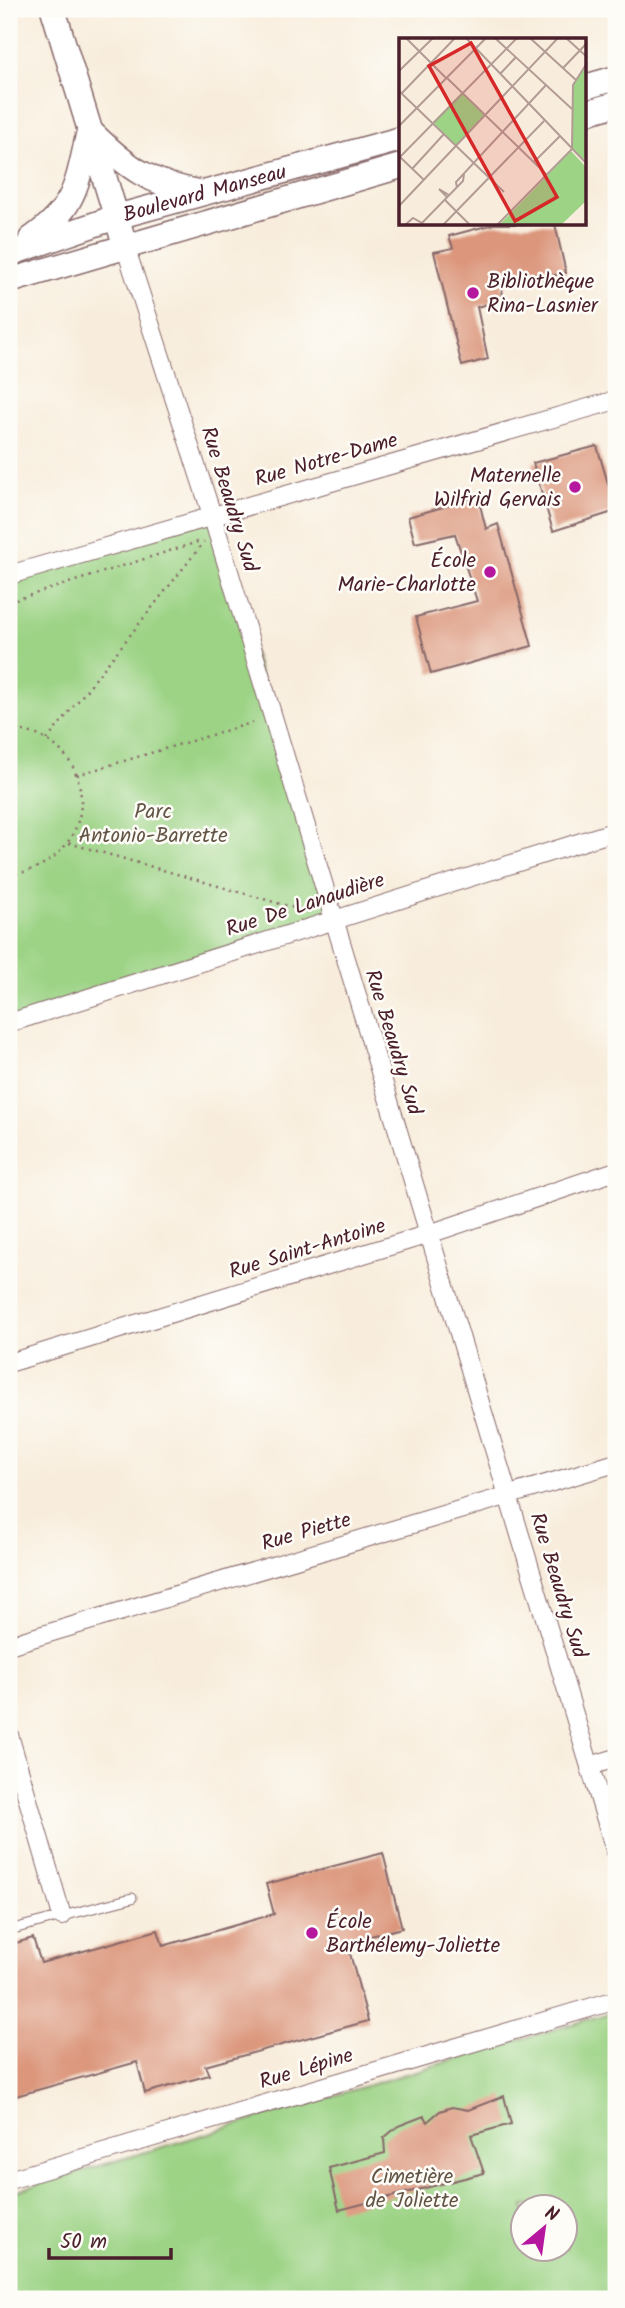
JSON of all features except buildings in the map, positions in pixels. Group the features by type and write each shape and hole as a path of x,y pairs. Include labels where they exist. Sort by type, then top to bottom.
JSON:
{"main road":[{"path":"53,9 125,246"},
{"path":"586,87 616,78"},
{"path":"586,113 616,104"},
{"path":"89,130 127,167 141,175 169,187 206,194"},
{"path":"9,253 55,222 69,205 89,130"},
{"name":"Boulevard Manseau","path":"9,253 116,217 399,140"},
{"name":"Boulevard Manseau","path":"9,281 399,167"}],"street":[{"name":"Rue Beaudry Sud","path":"125,246 212,515 616,1853"},
{"name":"Rue Notre-Dame","path":"9,575 616,400"},
{"name":"Rue De Lanaudière","path":"9,1023 616,831"},
{"name":"Rue Saint-Antoine","path":"9,1363 429,1234 616,1171"},
{"name":"Rue Piette","path":"9,1645 616,1463"},
{"path":"9,1735 62,1916"},
{"path":"590,1766 616,1758"},
{"name":"Rue Lépine","path":"9,2179 616,2000"}],"lane":[{"path":"9,1930 132,1898"}],"path":[{"path":"9,602 206,540 47,740"},
{"path":"77,775 272,716"},
{"path":"9,729 24,730 47,740 65,755 77,775 82,798 79,822 69,843 53,860 33,871 9,875"},
{"path":"69,843 333,919"}],"green space":[{"name":"Parc Antonio-Barrette","path":"212,515 333,919 9,1023 9,575"},
{"name":"Cimetière de Joliette","path":"616,2011 616,2299 9,2299 9,2193"}],"place":[{"name":"Bibliothèque Rina-Lasnier","path":"473,293"},
{"name":"Maternelle Wilfrid Gervais","path":"575,487"},
{"name":"École Marie-Charlotte","path":"490,572"},
{"name":"École Barthélemy-Joliette","path":"312,1933"}]}
